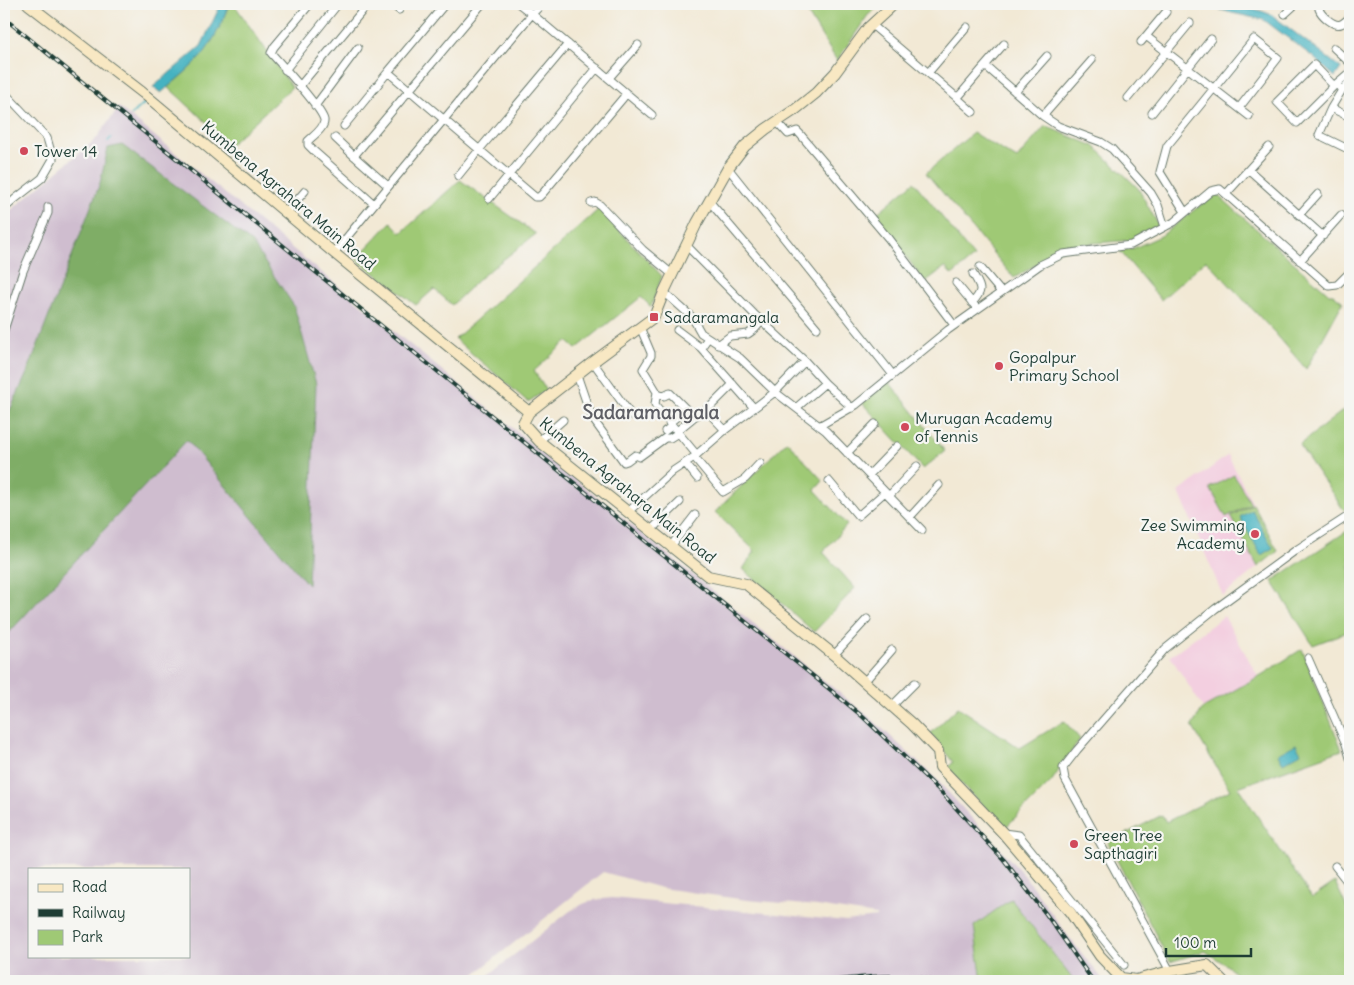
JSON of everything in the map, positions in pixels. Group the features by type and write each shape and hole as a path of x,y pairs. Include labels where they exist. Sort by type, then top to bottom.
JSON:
{"street":[{"name":"Kumbena Agrahara Main Road","path":"28,4 149,98 334,253 529,412 523,423 539,441 708,576 746,584 834,655 892,706 938,751 940,767 1003,833 1070,912 1100,956 1121,978 1136,980 1170,971 1207,965 1223,981"},
{"path":"310,4 271,53 300,87 324,120 323,126 308,141 308,145 374,204"},
{"path":"285,70 338,4"},
{"path":"300,87 368,4"},
{"path":"392,4 399,10"},
{"path":"344,126 445,4"},
{"path":"354,156 482,4"},
{"path":"519,4 652,115"},
{"path":"334,253 388,186 542,4"},
{"path":"529,412 654,317 696,223 728,168 745,146 816,93 835,73 872,25 894,4"},
{"path":"1285,14 1296,4"},
{"path":"1322,4 1319,9 1320,13 1335,24 1339,25 1349,20"},
{"path":"1141,42 1166,12"},
{"path":"1128,98 1190,23"},
{"path":"872,25 973,112"},
{"path":"928,73 967,27"},
{"path":"1146,36 1249,116"},
{"path":"1152,113 1211,39"},
{"path":"1185,212 1160,172 1167,146 1254,39 1278,58 1239,108"},
{"path":"458,176 568,44"},
{"path":"954,95 960,95 1004,44"},
{"path":"609,78 638,45"},
{"path":"315,106 358,48"},
{"path":"1334,48 1350,62"},
{"path":"1015,92 1047,56"},
{"path":"1043,116 1092,60"},
{"path":"1342,90 1335,85 1314,65 1277,102 1297,123 1335,85 1350,72"},
{"path":"489,199 597,68"},
{"path":"983,68 988,68 1043,116 1058,126 1101,142 1112,149 1151,193 1158,205 1165,227"},
{"path":"388,72 535,197 539,197 544,193 626,93"},
{"path":"1350,81 1330,108 1319,135 1350,150"},
{"path":"4,92 47,138 53,159 42,178 15,198 4,209"},
{"path":"1330,108 1350,117"},
{"path":"777,122 788,134 797,132 800,134 888,238 954,325"},
{"path":"335,138 388,186"},
{"path":"1226,194 1269,147"},
{"path":"728,168 894,375"},
{"path":"1249,170 1323,236"},
{"path":"819,426 852,408 954,325 974,306 1001,292 1040,265 1063,254 1131,245 1174,222 1211,190 1220,189 1329,286 1337,285 1350,272"},
{"path":"286,213 305,191"},
{"path":"1300,215 1318,194"},
{"path":"709,201 817,328"},
{"path":"592,203 595,202 600,205 643,250 672,274"},
{"path":"4,330 23,271 48,213 48,207"},
{"path":"1300,261 1341,215"},
{"path":"686,244 852,408"},
{"path":"980,267 1001,292"},
{"path":"973,274 981,291 974,306"},
{"path":"956,283 974,306"},
{"path":"664,292 692,317 701,333 740,358 775,392 819,426 922,530"},
{"path":"718,345 730,336 748,334 756,329 762,321"},
{"path":"640,328 651,353 643,368 656,390 656,408 723,492 745,479 760,463"},
{"path":"677,330 701,348 754,408"},
{"path":"701,348 708,338"},
{"path":"628,512 649,492 775,392 805,361"},
{"path":"594,362 631,415"},
{"path":"577,375 595,422 624,462 635,455 639,458 665,438 670,438 678,416"},
{"path":"796,408 825,383"},
{"path":"665,431 674,429 706,410 733,384"},
{"path":"657,394 664,396 670,393 694,417"},
{"path":"706,410 725,430"},
{"path":"539,441 563,420"},
{"path":"847,453 875,424"},
{"path":"869,476 897,446"},
{"path":"685,463 697,478"},
{"path":"829,481 858,516 887,494 918,466"},
{"path":"910,517 939,485"},
{"path":"650,530 680,502"},
{"path":"671,546 695,515"},
{"path":"1170,971 1065,779 1063,768 1165,649 1215,609 1296,550 1350,515"},
{"path":"834,655 866,619"},
{"path":"864,682 892,650"},
{"path":"1308,658 1348,743 1350,758"},
{"path":"892,706 915,682"},
{"path":"1003,833 1019,835 1124,965"},
{"path":"1335,866 1350,885"}],"shaded area":[{"path":"119,107 873,720 936,779 1024,875 1068,936 1104,981 481,981 570,911 593,900 612,898 846,921 876,917 876,915 817,906 747,900 661,888 603,872 466,981 4,981 4,216 96,139"},
{"path":"1228,455 1253,504 1231,517 1258,567 1223,596 1179,492"},
{"path":"1224,616 1258,676 1263,674 1308,763 1230,790 1192,726 1203,708 1170,656"}],"green space":[{"path":"229,4 234,4 292,87 224,150 214,140 218,133 168,87 206,51 219,28"},
{"path":"802,4 882,4 868,15 837,61"},
{"path":"1045,126 1094,146 1138,188 1159,226 1134,240 1069,245 1014,278 926,173 973,133 1017,159"},
{"path":"122,145 252,243 294,306 316,384 308,585 187,440 4,638 4,423 27,373 100,183 108,148"},
{"path":"460,180 536,234 481,277 452,305 434,289 416,305 356,259 391,222 401,233"},
{"path":"914,182 974,257 952,275 945,267 925,282 875,215"},
{"path":"1216,193 1329,294 1333,294 1343,302 1306,369 1206,260 1161,300 1119,250 1134,248 1161,236"},
{"path":"599,209 662,276 651,307 641,297 576,349 567,341 534,371 546,390 528,402 455,339"},
{"name":"Murugan Academy of Tennis","path":"889,382 945,451 923,469 862,403"},
{"path":"1350,405 1350,510 1348,512 1343,509 1299,445"},
{"path":"787,441 823,481 815,490 847,525 823,552 855,588 814,632 743,569 755,551 715,512"},
{"path":"1234,475 1251,504 1226,517 1210,488"},
{"name":"Zee Swimming Academy","path":"1253,504 1278,551 1258,567 1231,516"},
{"path":"1350,529 1350,631 1313,645 1272,581"},
{"path":"1302,649 1342,750 1238,787 1312,898 1335,882 1347,908 1350,907 1350,974 1300,981 1242,981 1229,967 1205,951 1170,962 1108,843 1162,815 1166,822 1230,790 1192,726 1203,708 1263,674"},
{"path":"958,707 1020,748 1064,721 1080,739 1051,782 1005,828 947,769 953,762 930,734"},
{"path":"1011,899 1074,981 982,981 974,926"},
{"path":"1195,976 1211,981 1168,981"}],"water":[{"path":"221,4 229,4 210,44 194,64 161,93 153,87 201,46"},
{"path":"1200,4 1245,7 1272,15 1341,68 1335,77 1313,57 1264,20"},
{"path":"1252,510 1273,548 1261,555 1240,517"},
{"path":"1296,744 1301,753 1283,763 1278,754"}],"waterway":[{"path":"131,115 146,102"},
{"path":"108,141 111,138"}],"railway":[{"path":"4,18 863,717 940,791 1004,860 1046,914 1093,981"},
{"path":"830,981 893,976 917,977 937,981"}],"place":[{"name":"Tower 14","path":"24,151"},
{"name":"Sadaramangala","path":"654,317"},
{"name":"Gopalpur Primary School","path":"999,366"},
{"name":"Murugan Academy of Tennis","path":"905,427"},
{"name":"Zee Swimming Academy","path":"1255,534"},
{"name":"Green Tree Sapthagiri","path":"1074,844"}],"district":[{"name":"Sadaramangala","path":"651,412"}]}
